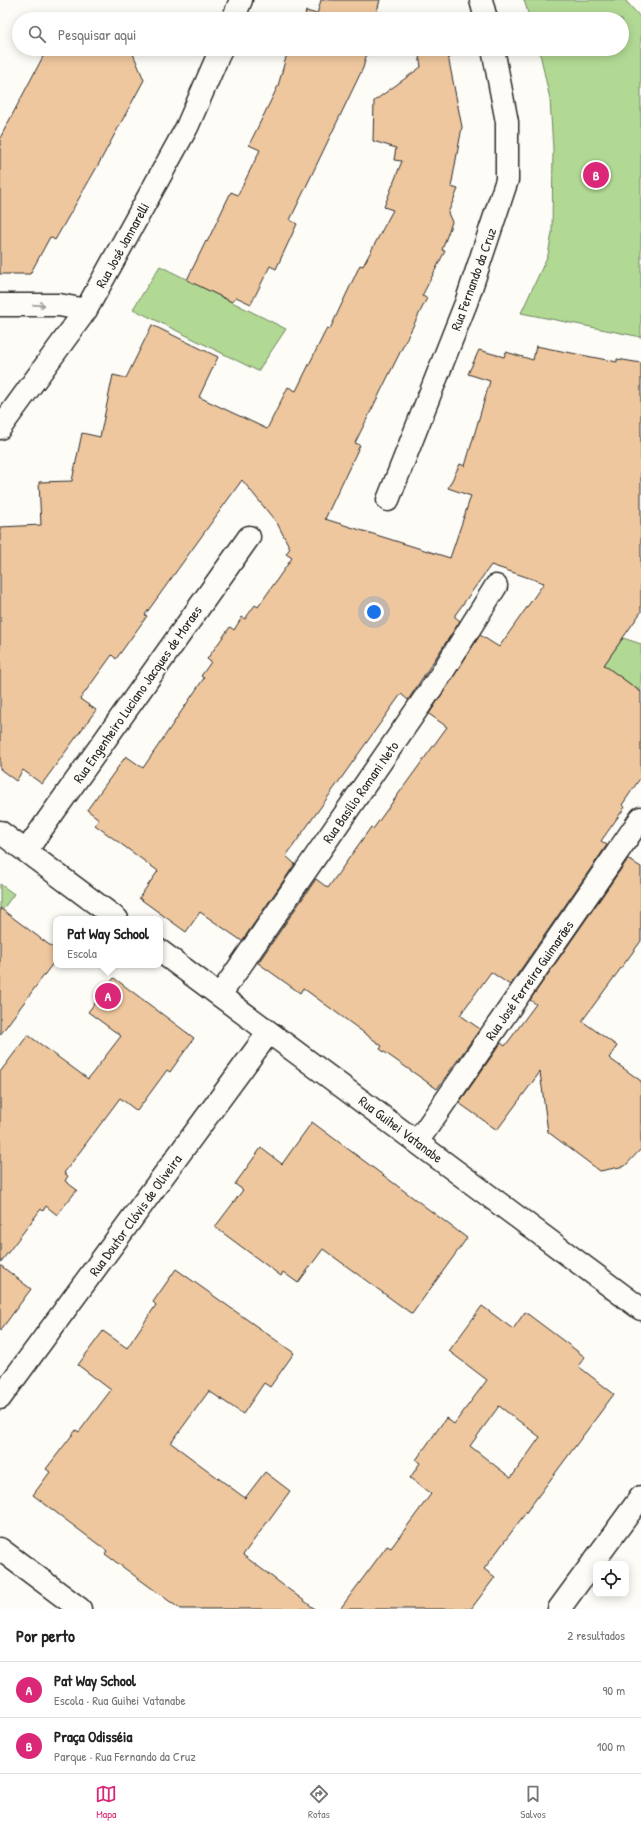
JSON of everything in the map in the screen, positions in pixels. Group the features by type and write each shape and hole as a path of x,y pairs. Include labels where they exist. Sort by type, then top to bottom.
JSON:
{"street":[{"path":"236,12 241,0"},
{"path":"481,0 484,12"},
{"name":"Rua José Jannarelli","path":"0,428 86,310 188,127 218,56"},
{"name":"Rua Fernando da Cruz","path":"388,500 466,303 507,180 507,122 494,56"},
{"path":"0,305 59,305 86,310"},
{"name":"Rua Engenheiro Luciano Jacques de Moraes","path":"26,851 249,536"},
{"name":"Rua Basílio Romani Neto","path":"220,995 440,676 496,586"},
{"name":"Rua José Ferreira Guimarães","path":"418,1142 641,818"},
{"path":"0,832 113,916"},
{"name":"Rua Guihei Vatanabe","path":"163,953 641,1309"},
{"name":"Rua Doutor Clóvis de Oliveira","path":"0,1398 270,1032"},
{"path":"559,1609 641,1497"},
{"path":"0,1549 80,1609"}],"green space":[{"path":"524,0 625,0 641,18 641,337 521,313 548,255 552,233 553,149 550,99 541,56 629,56 629,12 528,12"},
{"path":"160,266 286,329 258,371 133,309"},
{"path":"623,638 641,644 641,692 604,665"},
{"path":"0,884 14,894 0,913"}],"building":[{"path":"321,0 380,0 377,12 318,12"},
{"path":"43,56 134,56 144,80 97,167 55,240 50,237 30,274 0,274 0,138"},
{"path":"286,56 366,56 363,68 290,220 297,224 276,269 270,266 251,304 236,297 232,302 187,280 231,192 238,195 260,150 249,145 278,86"},
{"path":"419,56 448,56 462,127 451,187 458,189 448,213 452,222 442,250 445,251 422,296 427,298 355,443 360,445 325,519 450,558 471,496 448,488 460,464 465,466 490,381 468,374 479,350 504,357 506,352 533,360 536,346 617,362 617,359 641,363 641,612 604,665 641,692 641,777 622,805 625,807 601,841 607,845 510,985 491,972 460,1015 480,1029 437,1089 380,1049 382,1046 303,988 300,993 258,963 316,879 328,888 371,827 373,829 447,727 429,714 480,635 499,647 544,583 491,565 455,615 455,617 460,621 408,700 401,694 286,856 295,864 242,941 200,912 186,932 139,898 158,871 95,825 99,819 87,810 126,756 143,768 204,678 201,676 211,662 207,659 230,627 234,630 242,617 245,619 255,605 258,607 292,558 286,554 290,548 277,523 242,480 145,615 147,616 116,659 112,655 80,699 96,710 42,784 23,770 16,781 0,769 0,527 41,525 39,482 72,481 82,433 100,437 113,375 126,378 152,325 218,357 199,397 267,429 288,387 296,391 327,328 330,329 360,265 363,266 393,210 384,207 402,161 394,160 396,148 373,141 374,101 421,67"},
{"path":"628,859 641,867 641,941 582,1021 617,1046 609,1058 641,1081 641,1149 625,1166 600,1171 548,1132 540,1072 497,1130 459,1103 501,1043 505,1046 536,1004 530,1000"},
{"path":"0,908 53,948 53,963 0,1035"},
{"path":"114,978 194,1038 170,1072 167,1070 137,1111 120,1098 64,1173 68,1176 65,1181 77,1190 57,1215 46,1206 43,1211 41,1209 0,1263 0,1072 28,1035 88,1079 121,1036 88,1012"},
{"path":"312,1122 467,1238 412,1314 323,1249 298,1283 283,1272 281,1276 215,1227 243,1190 235,1184 261,1148 282,1164"},
{"path":"0,1265 31,1289 0,1331"},
{"path":"176,1269 294,1353 270,1387 264,1383 243,1414 209,1391 171,1443 245,1498 265,1472 290,1491 243,1555 315,1609 180,1609 105,1554 107,1551 33,1495 50,1472 46,1469 76,1430 79,1432 111,1390 78,1365 103,1331 127,1348 156,1305 153,1302"},
{"path":"482,1306 513,1329 525,1312 585,1357 578,1366 614,1394 484,1569 495,1577 471,1609 340,1609 387,1546 391,1548 431,1494 410,1478 420,1463 416,1460 446,1418 454,1424 487,1380 449,1351","holes":["499,1406 540,1437 511,1478 470,1446"]}],"place":[{"name":"Praça Odisséia","path":"596,175"},
{"name":"Pat Way School","path":"108,996"}]}
